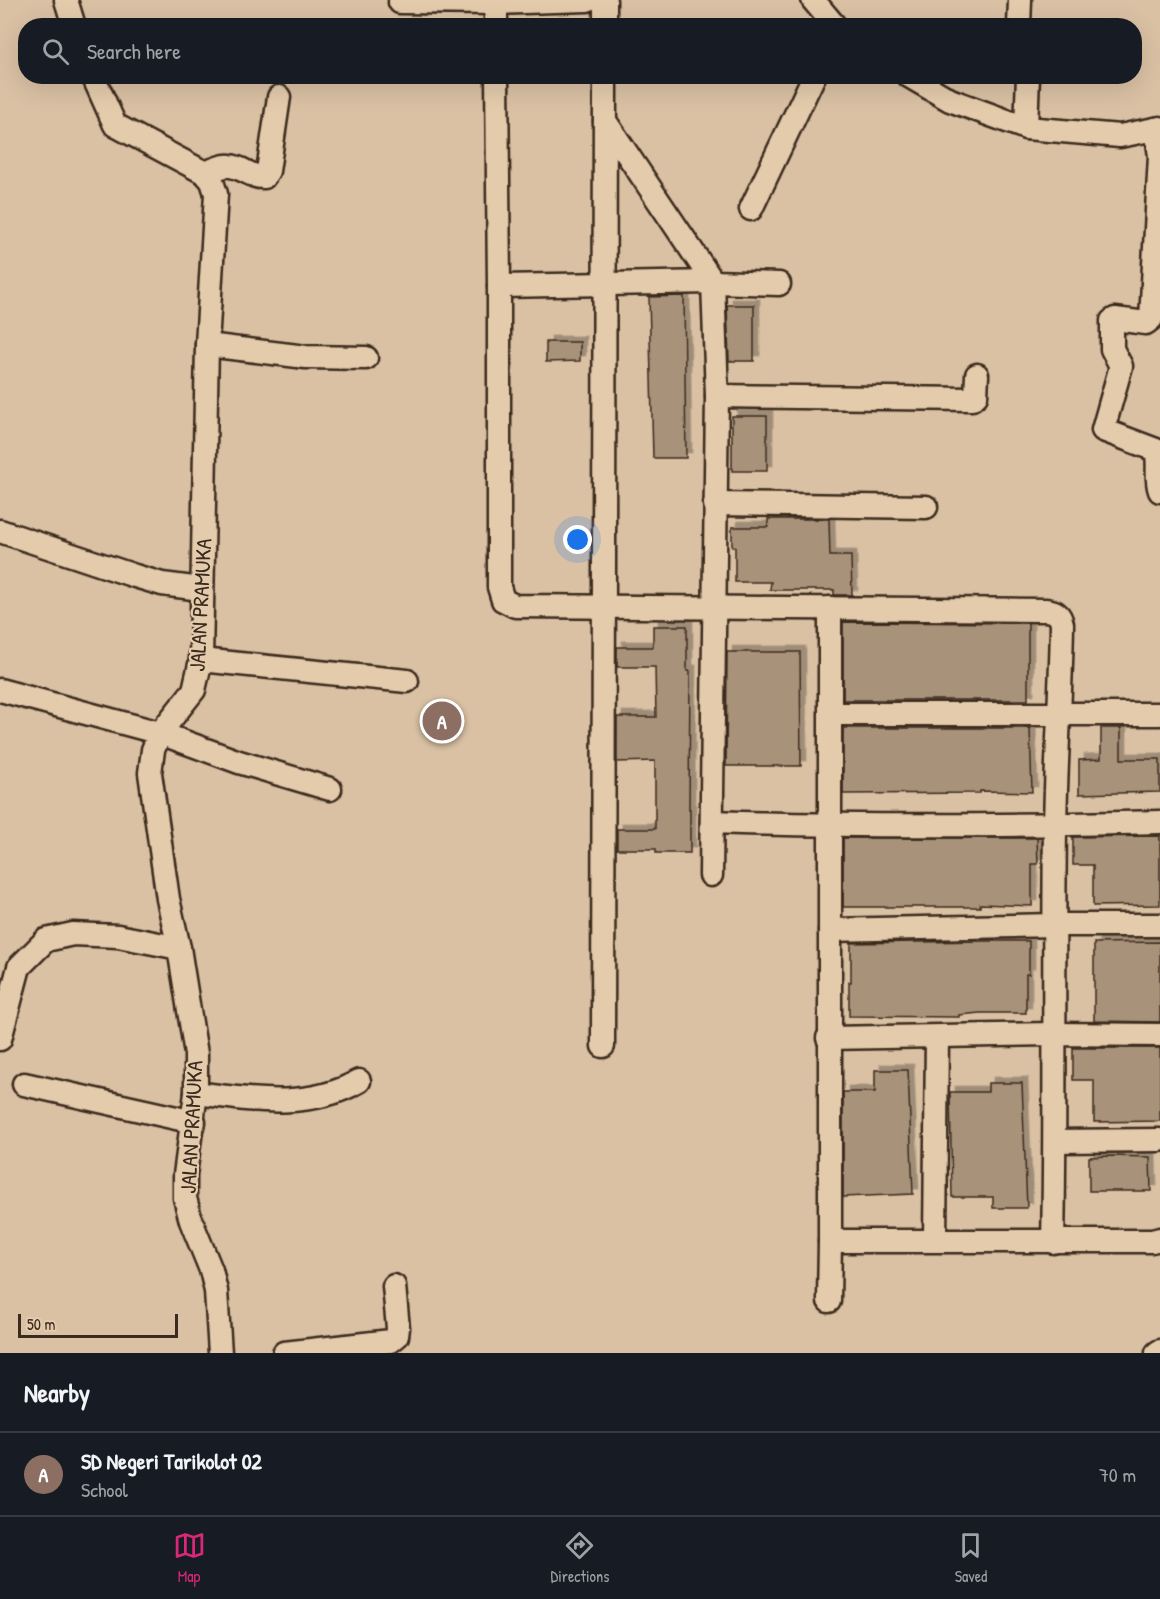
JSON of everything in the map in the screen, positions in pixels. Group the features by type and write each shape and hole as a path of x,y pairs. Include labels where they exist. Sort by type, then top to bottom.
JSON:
{"street":[{"path":"66,0 72,18"},
{"path":"400,2 496,3 587,0"},
{"path":"605,0 605,18"},
{"path":"813,0 828,18"},
{"path":"1019,18 1020,0"},
{"path":"496,3 496,18"},
{"path":"97,84 115,125 205,172 227,165 256,178 264,177 268,171 279,97"},
{"path":"497,84 499,587 503,600 515,606 714,606 1054,611 1060,616 1062,624 1060,715 1055,825 1053,1034 1056,1141 1053,1242"},
{"path":"603,1046 605,84"},
{"path":"751,209 810,84"},
{"path":"923,84 950,100 1026,128 1120,136 1158,129 1160,156 1151,319 1146,322 1115,319 1112,321 1112,349 1121,366 1103,430 1156,450 1159,457 1158,486 1160,491"},
{"path":"1026,128 1028,84"},
{"path":"605,121 714,282 717,396 711,875"},
{"name":"JALAN PRAMUKA","path":"205,172 212,181 216,194 207,345 201,660 194,690 160,733 153,750 150,772 168,899 179,948 196,1054 194,1122 185,1175 185,1198 191,1221 211,1270 216,1291 220,1353"},
{"path":"499,286 714,282 779,284"},
{"path":"207,345 306,357 366,358"},
{"path":"717,396 972,399 977,392 977,375"},
{"path":"715,504 926,507"},
{"path":"0,531 162,584 201,589"},
{"path":"829,1301 830,608"},
{"path":"201,660 407,681"},
{"path":"0,690 160,733 239,762 330,789"},
{"path":"831,714 1160,714"},
{"path":"712,822 829,826 1160,822"},
{"path":"830,930 1160,925"},
{"path":"0,1039 19,967 46,940 73,934 118,936 179,948"},
{"path":"828,1038 1053,1034 1160,1035"},
{"path":"935,1240 937,1037"},
{"path":"196,1093 267,1101 306,1099 316,1098 359,1082"},
{"path":"24,1084 194,1122"},
{"path":"1056,1141 1160,1140"},
{"path":"830,1241 1053,1242 1160,1239"},
{"path":"284,1353 391,1341 397,1336 399,1328 394,1286"}],"building":[{"path":"684,296 686,458 653,458 649,297"},
{"path":"727,305 754,305 754,361 729,361"},
{"path":"546,342 580,342 580,361 546,362"},
{"path":"732,416 767,416 767,471 732,471"},
{"path":"768,519 829,519 830,556 851,556 852,595 834,595 834,590 770,590 771,582 735,582 735,547 732,547 732,527 768,527"},
{"path":"843,622 1028,623 1028,700 843,700"},
{"path":"653,626 687,626 687,671 690,671 690,853 656,853 656,849 617,849 617,829 655,829 655,761 617,762 617,717 656,717 655,667 617,667 617,647 653,647"},
{"path":"727,652 800,652 801,766 726,766"},
{"path":"843,728 1030,728 1032,792 843,794"},
{"path":"1101,728 1121,728 1121,759 1160,759 1160,792 1079,794 1079,760 1101,759"},
{"path":"1160,836 1160,905 1093,906 1093,865 1073,865 1073,837"},
{"path":"843,838 1037,838 1038,864 1032,864 1032,906 980,904 980,907 843,907"},
{"path":"1029,941 1026,1013 980,1013 959,1015 959,1017 849,1016 851,943"},
{"path":"1160,942 1160,1022 1094,1021 1094,943"},
{"path":"1073,1048 1160,1048 1160,1121 1094,1122 1094,1080 1073,1080"},
{"path":"875,1070 908,1070 913,1194 843,1197 843,1092 875,1092"},
{"path":"988,1083 1022,1083 1027,1208 993,1208 993,1197 952,1197 950,1092 988,1092"},
{"path":"1089,1157 1150,1157 1151,1191 1089,1191"}],"place":[{"name":"SD Negeri Tarikolot 02","path":"442,721"}]}
